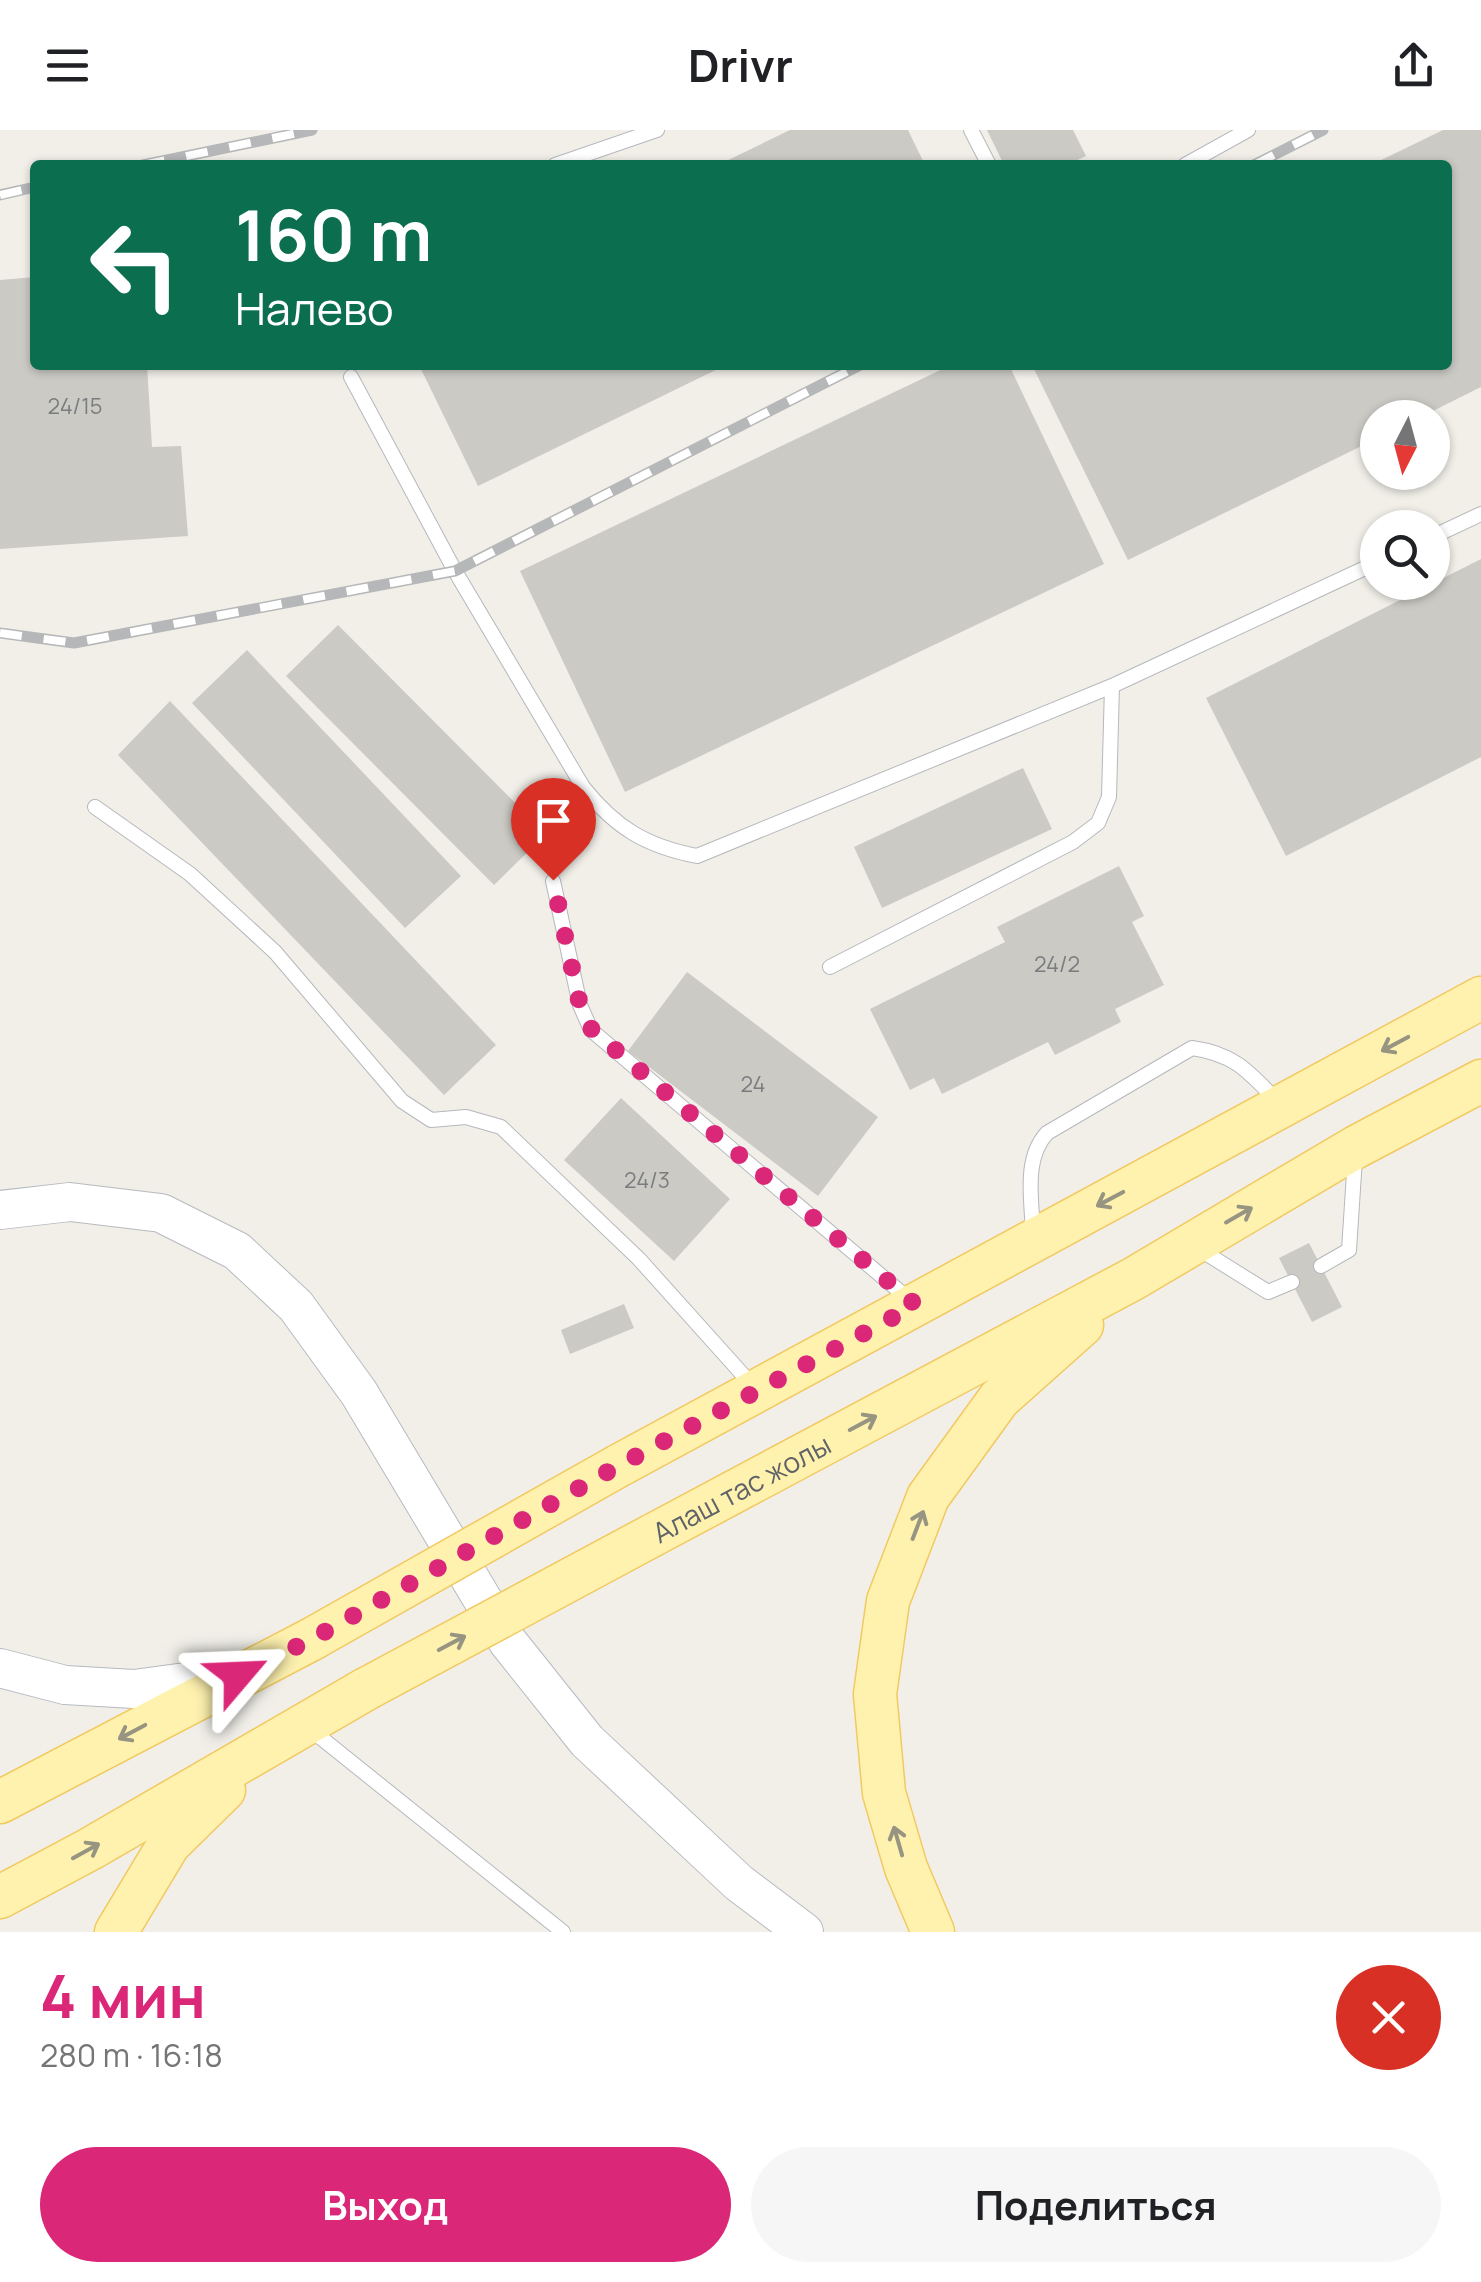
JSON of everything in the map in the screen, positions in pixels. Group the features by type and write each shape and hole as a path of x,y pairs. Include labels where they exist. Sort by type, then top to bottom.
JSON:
{"main road":[{"path":"0,1802 312,1639 618,1466 1481,998"},
{"name":"Алаш тас жолы","path":"0,1897 90,1850 366,1689 1133,1279 1356,1148 1481,1081"},
{"path":"0,1210 70,1202 161,1212 237,1251 296,1306 359,1393 508,1642 586,1741 739,1883 804,1932"},
{"path":"933,1932 906,1868 884,1793 875,1694 888,1600 928,1497 999,1399 1133,1279"},
{"path":"0,1668 65,1686 134,1689 238,1675"},
{"path":"116,1932 169,1844 266,1747"}],"lane":[{"path":"570,160 657,130"},
{"path":"971,130 986,160"},
{"path":"1194,160 1248,130"},
{"path":"351,377 455,571 583,787 608,818 662,849 697,856 1112,686 1360,570"},
{"path":"1450,529 1481,514"},
{"path":"830,967 1072,842 1098,823 1110,797 1112,686"},
{"path":"95,807 190,874 275,952 402,1101 431,1120 466,1118 501,1128 639,1258 757,1390"},
{"path":"553,880 580,1005 592,1030 916,1305"},
{"path":"1033,1240 1031,1167 1035,1146 1047,1133 1192,1048 1217,1052 1241,1064 1282,1106"},
{"path":"1321,1266 1348,1250 1356,1148"},
{"path":"1190,1243 1268,1292 1292,1282"},
{"path":"305,1724 563,1932"}],"building":[{"path":"790,130 908,130 923,160 728,160"},
{"path":"987,130 1073,130 1086,156 1078,160 1002,160"},
{"path":"1443,130 1481,130 1481,387 1450,402 1360,400 1360,447 1128,560 1034,370 1452,370 1452,160 1381,160"},
{"path":"30,277 30,370 147,370 152,447 181,446 188,536 0,549 0,280"},
{"path":"421,370 716,370 478,486"},
{"path":"941,370 1011,370 1104,564 625,792 520,571"},
{"path":"1481,559 1481,757 1286,856 1206,698 1400,600 1450,600 1450,575"},
{"path":"338,625 546,834 494,885 286,676"},
{"path":"247,650 461,876 405,928 192,703"},
{"path":"170,701 496,1045 444,1095 118,755"},
{"path":"1023,768 1052,829 882,908 854,847"},
{"path":"1119,866 1144,916 1132,922 1164,985 1115,1009 1121,1022 1055,1055 1048,1042 942,1094 934,1078 910,1090 870,1009 1005,942 997,927"},
{"path":"687,972 878,1117 818,1196 628,1051"},
{"path":"621,1098 730,1199 674,1261 564,1160"},
{"path":"1309,1243 1342,1307 1312,1322 1279,1258"},
{"path":"624,1304 634,1328 570,1354 561,1330"}],"railway":[{"path":"167,160 312,130"},
{"path":"1264,160 1323,130"},
{"path":"0,195 30,188"},
{"path":"0,633 74,643 455,571 850,370"}],"route":[{"path":"238,1675 312,1639 618,1466 916,1305 592,1030 580,1005 553,880"}]}
